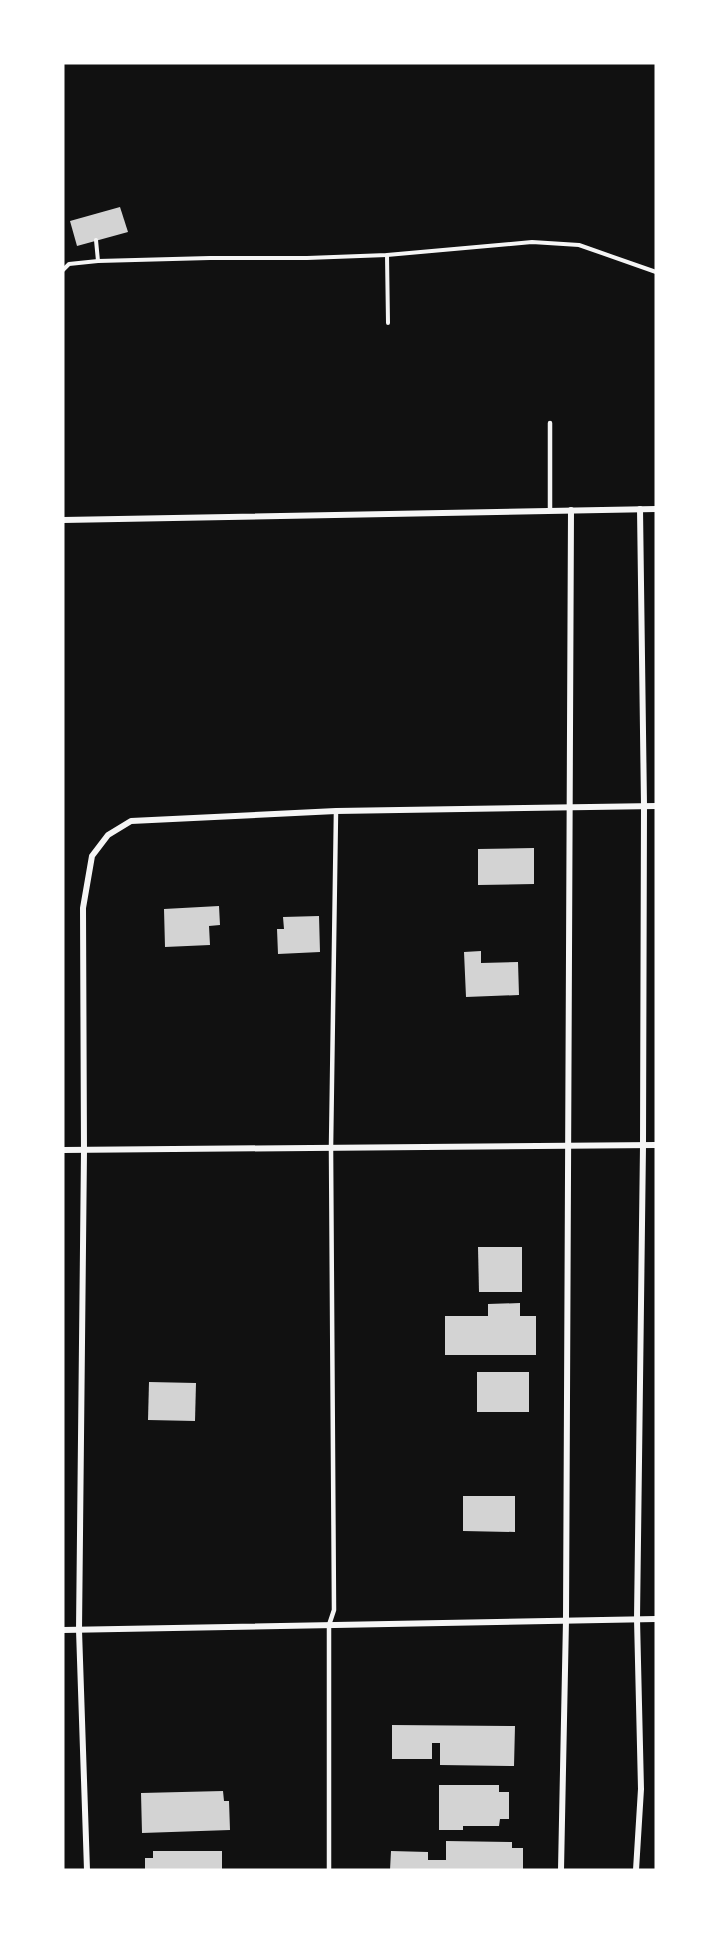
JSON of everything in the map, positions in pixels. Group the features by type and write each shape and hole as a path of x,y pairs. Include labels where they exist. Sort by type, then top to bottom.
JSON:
{"street":[{"path":"636,1870 641,1790 637,1619 643,1146 644,805 640,509"},
{"path":"63,520 656,509"},
{"path":"561,1870 566,1620 571,510"},
{"path":"87,1870 80,1630 84,1151 83,908 92,856 108,835 131,821 336,811 656,806"},
{"path":"63,1150 656,1145"},
{"path":"63,1630 656,1619"}],"lane":[{"path":"550,423 550,510"},
{"path":"329,1870 329,1625 334,1610 332,1148 336,811"}],"path":[{"path":"96,240 98,261"},
{"path":"63,270 69,264 98,261 387,255 532,243 579,245 656,272"},
{"path":"387,255 388,323"}],"building":[{"path":"120,207 128,232 77,246 70,221"},
{"path":"534,848 534,884 478,885 478,849"},
{"path":"219,906 220,925 209,926 210,945 165,947 164,909"},
{"path":"319,916 320,952 278,954 277,929 284,929 283,917"},
{"path":"481,951 481,963 518,962 519,995 466,997 464,952"},
{"path":"478,1247 522,1247 522,1292 479,1292"},
{"path":"520,1303 520,1316 536,1316 536,1355 445,1355 445,1316 488,1316 488,1304"},
{"path":"477,1372 529,1372 529,1412 477,1412"},
{"path":"149,1382 196,1383 195,1421 148,1420"},
{"path":"463,1496 515,1496 515,1532 463,1531"},
{"path":"392,1725 515,1726 514,1766 440,1765 440,1743 432,1743 432,1759 392,1759"},
{"path":"439,1785 499,1785 499,1792 509,1792 509,1819 500,1819 499,1826 463,1826 463,1830 439,1830"},
{"path":"223,1791 224,1801 229,1801 230,1830 142,1833 141,1793"},
{"path":"446,1841 512,1842 512,1848 523,1848 523,1870 390,1870 391,1851 428,1852 428,1860 446,1860"},
{"path":"153,1851 222,1851 222,1870 145,1870 145,1858 153,1858"}]}
